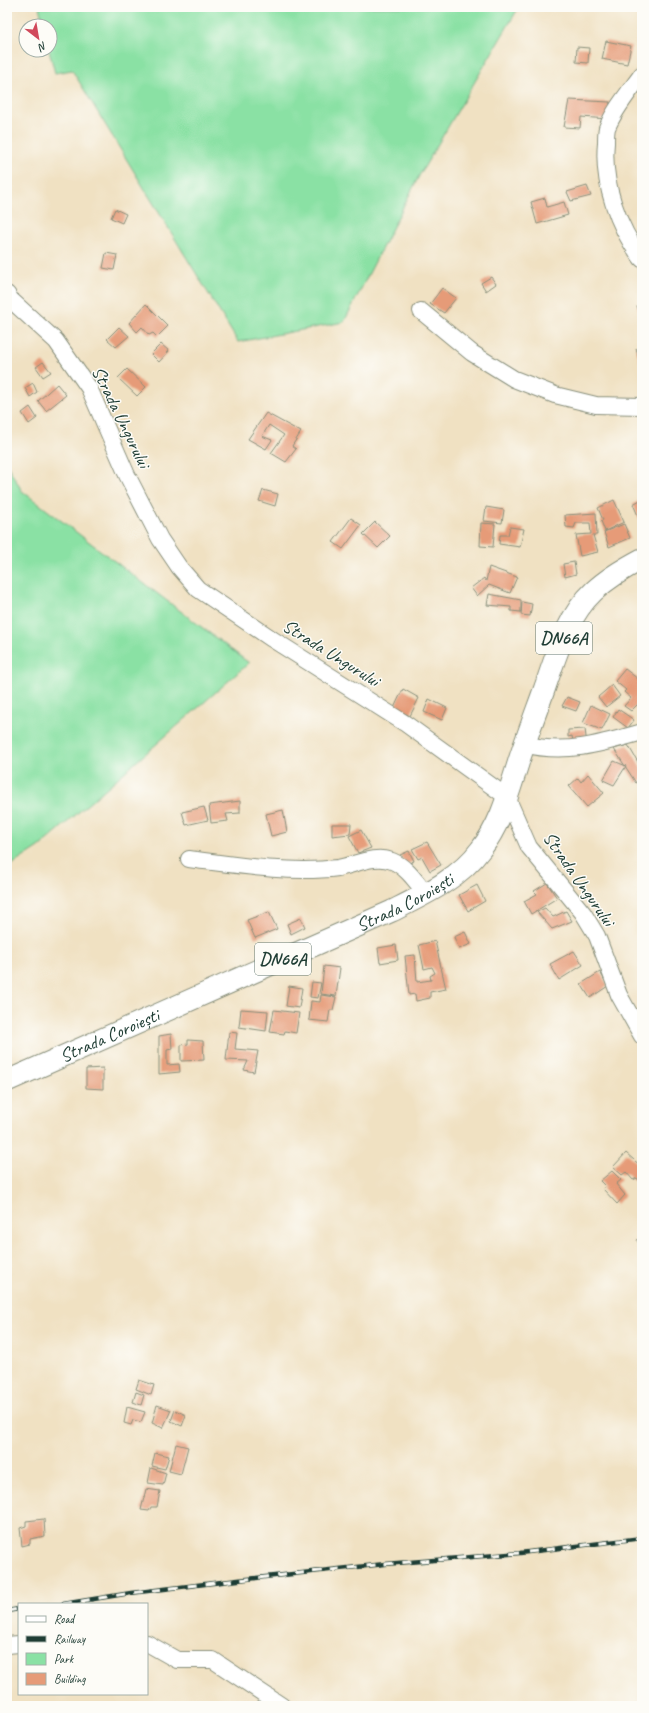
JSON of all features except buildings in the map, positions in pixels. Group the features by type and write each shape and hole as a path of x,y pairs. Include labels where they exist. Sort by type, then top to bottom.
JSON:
{"main road":[{"name":"Strada Coroiești","path":"7,1081 426,894 469,863 481,850 498,820 510,790 524,744 561,643 576,614 587,598 599,587 613,576 642,559"}],"street":[{"path":"642,74 622,102 607,128 604,161 609,187 621,224 634,249 642,259"},
{"name":"Strada Ungurului","path":"7,294 11,300 56,341 89,388 127,475 160,539 178,567 198,589 272,639 510,790 529,847 583,913 596,936 619,994 642,1036"},
{"path":"421,311 472,353 514,379 555,395 596,405 642,406"},
{"path":"524,744 546,749 566,749 601,744 639,733"},
{"path":"189,859 248,866 300,869 337,868 378,858 392,861 409,873 426,894"},
{"path":"148,1643 177,1660 213,1660 282,1706"},
{"path":"7,1645 18,1644"}],"green space":[{"path":"39,7 519,7 419,176 344,322 238,342 72,70 55,73 51,58 58,58 58,18 42,18"},
{"path":"7,465 22,491 249,663 39,847 7,868"}],"railway":[{"path":"69,1603 131,1593 238,1580 385,1564 520,1553 642,1538"},
{"path":"7,1611 18,1609"}]}
